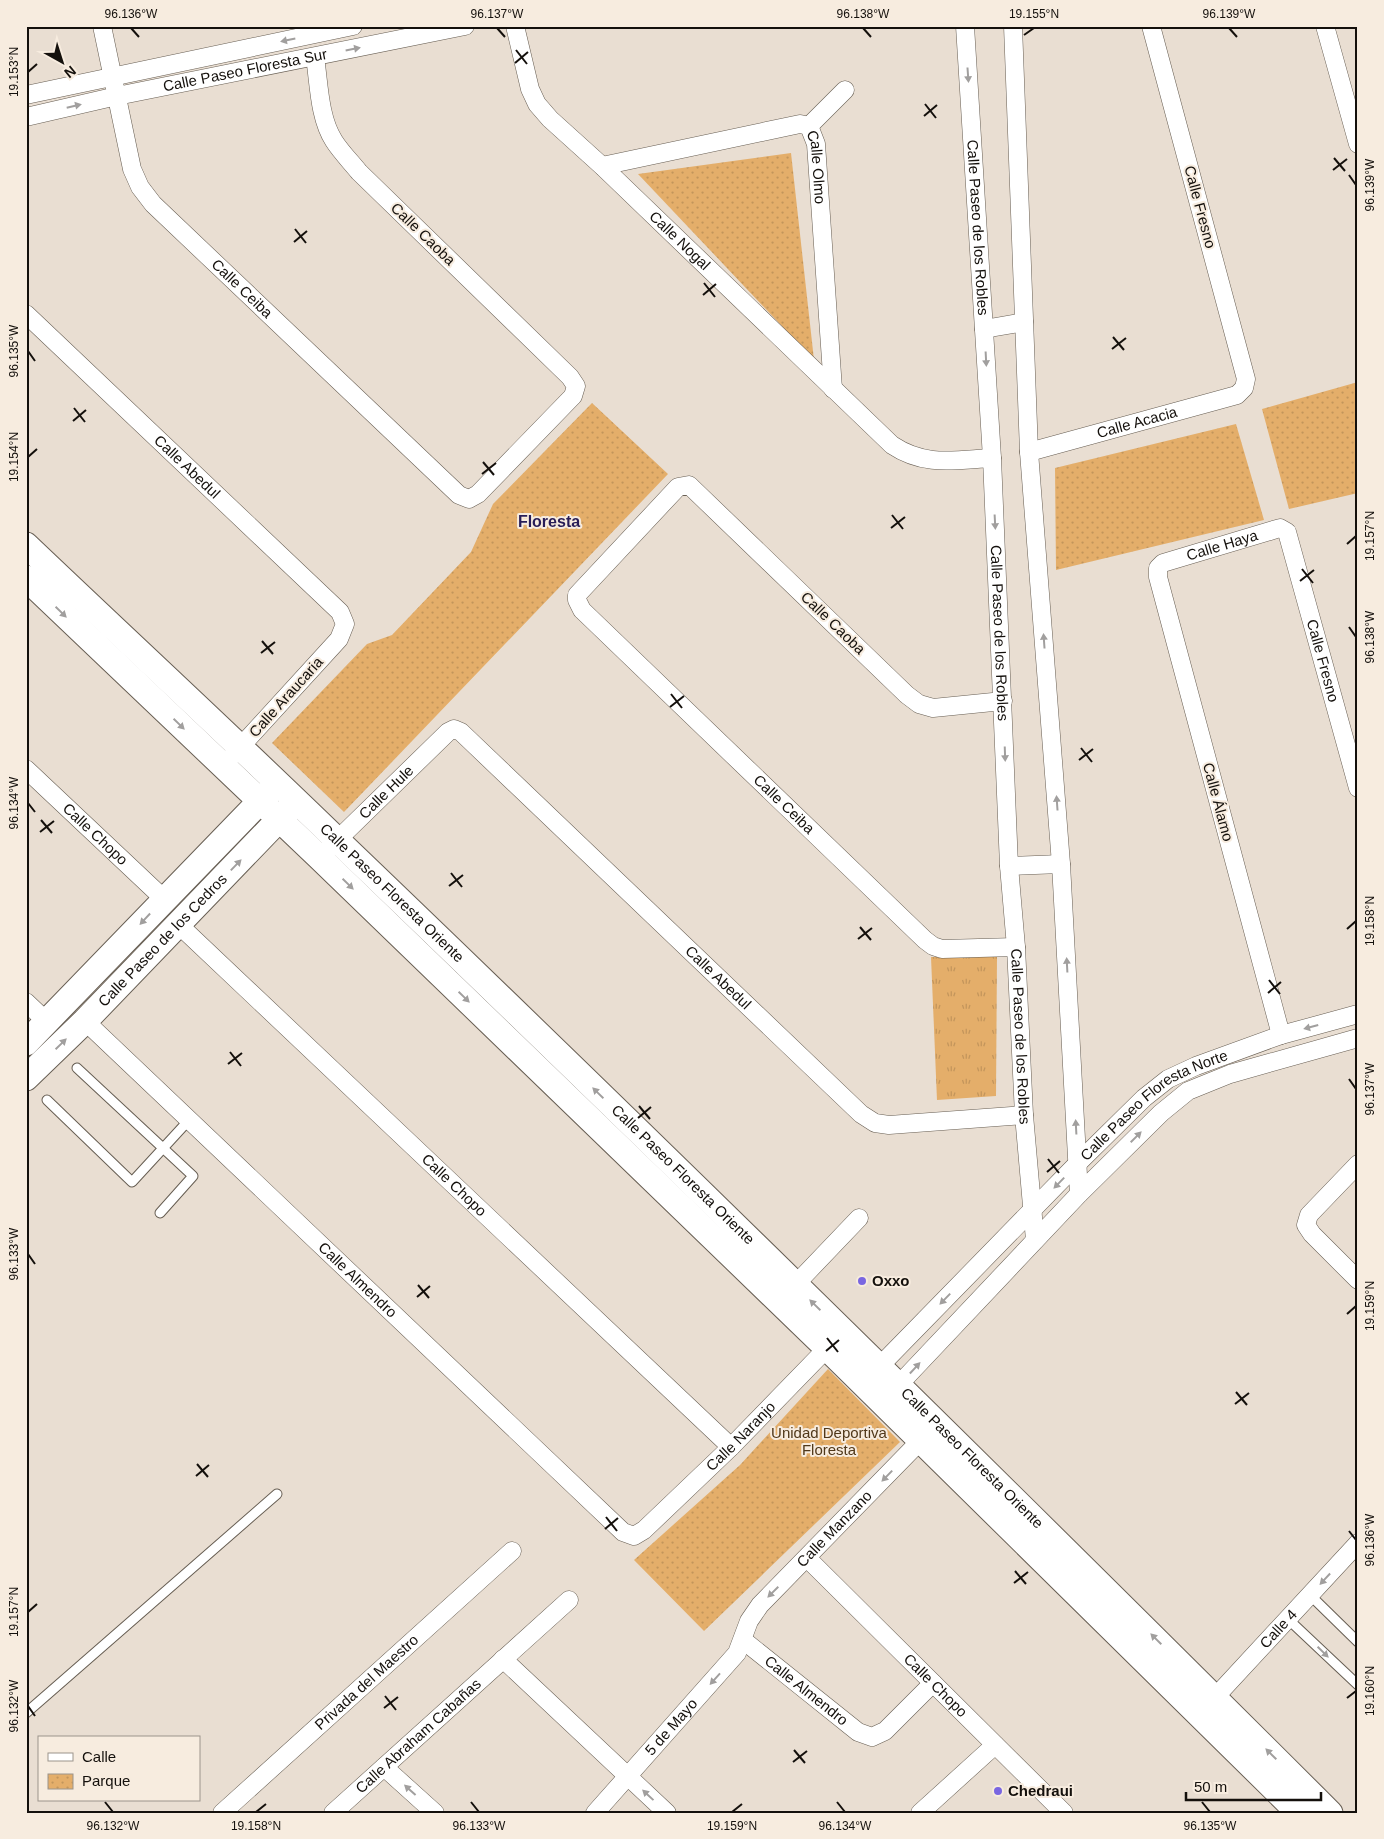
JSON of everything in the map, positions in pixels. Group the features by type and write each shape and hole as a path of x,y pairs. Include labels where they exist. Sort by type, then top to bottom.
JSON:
{"main road":[{"name":"Calle Paseo Floresta Oriente","path":"26,545 337,840 794,1285 835,1340"},
{"name":"Calle Paseo Floresta Oriente","path":"26,578 509,1041 835,1340 1207,1706 1330,1813"},
{"name":"Calle Paseo de los Cedros","path":"26,1043 277,784"},
{"name":"Calle Paseo de los Cedros","path":"26,1078 85,1021 296,801"},
{"path":"509,1041 526,1023"},
{"name":"Calle Paseo Floresta Oriente","path":"1207,1706 1299,1813"}],"street":[{"name":"Calle Ceiba","path":"102,26 132,169 140,187 153,204 459,495 469,499"},
{"name":"Calle Paseo Floresta Sur","path":"26,95 353,26"},
{"name":"Calle Paseo Floresta Sur","path":"26,117 117,96 315,57 420,31 465,26"},
{"name":"Calle Nogal","path":"515,26 530,89 537,104 550,119 602,166 892,445 907,455 935,461 992,458"},
{"name":"Calle Paseo de los Robles","path":"965,26 992,458 1010,866 1024,1115 1034,1209 1035,1240"},
{"path":"1013,26 1029,452 1061,864 1079,1194"},
{"name":"Calle Fresno","path":"1151,26 1246,379 1244,388"},
{"path":"1325,26 1358,144"},
{"name":"Calle Caoba","path":"315,57 325,120 333,140 359,172 570,377 576,386 573,396 478,494 469,499"},
{"path":"809,126 844,90"},
{"name":"Calle Olmo","path":"602,166 800,124 809,126 816,144 833,390"},
{"name":"Calle Abedul","path":"26,314 340,612 345,624"},
{"path":"984,329 1024,322"},
{"name":"Calle Acacia","path":"1029,452 1237,395 1244,388"},
{"name":"Calle Caoba","path":"577,600 577,595 678,487 685,484 691,487 907,695 919,704 932,708 1003,701"},
{"name":"Calle Haya","path":"1158,568 1163,563 1280,528 1287,532"},
{"name":"Calle Fresno","path":"1287,532 1358,788"},
{"name":"Calle Álamo","path":"1158,568 1158,577 1281,1036"},
{"name":"Calle Ceiba","path":"577,600 582,610 929,943 942,949 1016,947"},
{"name":"Calle Araucaria","path":"222,766 339,639 345,624"},
{"name":"Calle Abedul","path":"454,729 461,732 862,1114 875,1123 889,1125 1024,1115"},
{"name":"Calle Hule","path":"319,857 448,732 454,729"},
{"name":"Calle Chopo","path":"26,769 164,899"},
{"path":"1010,866 1061,864"},
{"name":"Calle Chopo","path":"178,924 731,1447"},
{"path":"116,950 136,967"},
{"path":"26,1002 47,1022"},
{"name":"Calle Paseo Floresta Norte","path":"871,1375 1144,1098 1168,1080 1196,1066 1281,1036 1358,1014"},
{"name":"Calle Almendro","path":"85,1021 623,1532 634,1536"},
{"name":"Calle Paseo Floresta Norte","path":"890,1395 1079,1194 1161,1113 1188,1091 1230,1074 1358,1038"},
{"path":"1358,1164 1309,1215 1306,1225 1312,1234 1358,1280"},
{"path":"794,1285 859,1218"},
{"name":"Calle Naranjo","path":"634,1536 644,1530 731,1447 835,1340"},
{"name":"Calle Manzano","path":"743,1640 749,1622 756,1610 928,1433"},
{"name":"Calle 4","path":"1207,1706 1358,1544"},
{"name":"Privada del Maestro","path":"222,1813 512,1551"},
{"name":"Calle Chopo","path":"807,1558 1064,1813"},
{"name":"Calle Abraham Cabañas","path":"333,1813 569,1600"},
{"name":"Calle Almendro","path":"743,1640 858,1732 872,1737 885,1731 933,1683"},
{"name":"5 de Mayo","path":"595,1813 726,1667 737,1653 743,1640"},
{"path":"503,1659 667,1813"},
{"path":"920,1813 995,1744"},
{"path":"384,1767 435,1813"}],"lane":[{"path":"77,1068 193,1176 160,1213"},
{"path":"47,1100 132,1182 189,1120"},
{"path":"26,1713 277,1494"},
{"path":"1310,1595 1358,1642"},
{"path":"1289,1620 1358,1685"}],"green space":[{"path":"791,153 814,360 638,174"},
{"path":"1358,382 1358,493 1289,509 1262,409"},
{"path":"592,403 668,474 344,812 272,743 367,644 392,635 471,552 493,504"},
{"path":"1236,424 1264,520 1056,570 1055,468"},
{"path":"931,957 997,957 996,1096 937,1100"},
{"name":"Unidad Deportiva Floresta","path":"828,1369 900,1442 704,1631 634,1560 740,1465"}],"place":[{"name":"Oxxo","path":"862,1281"},
{"name":"Chedraui","path":"998,1791"}],"district":[{"name":"Floresta","path":"549,521"}]}
